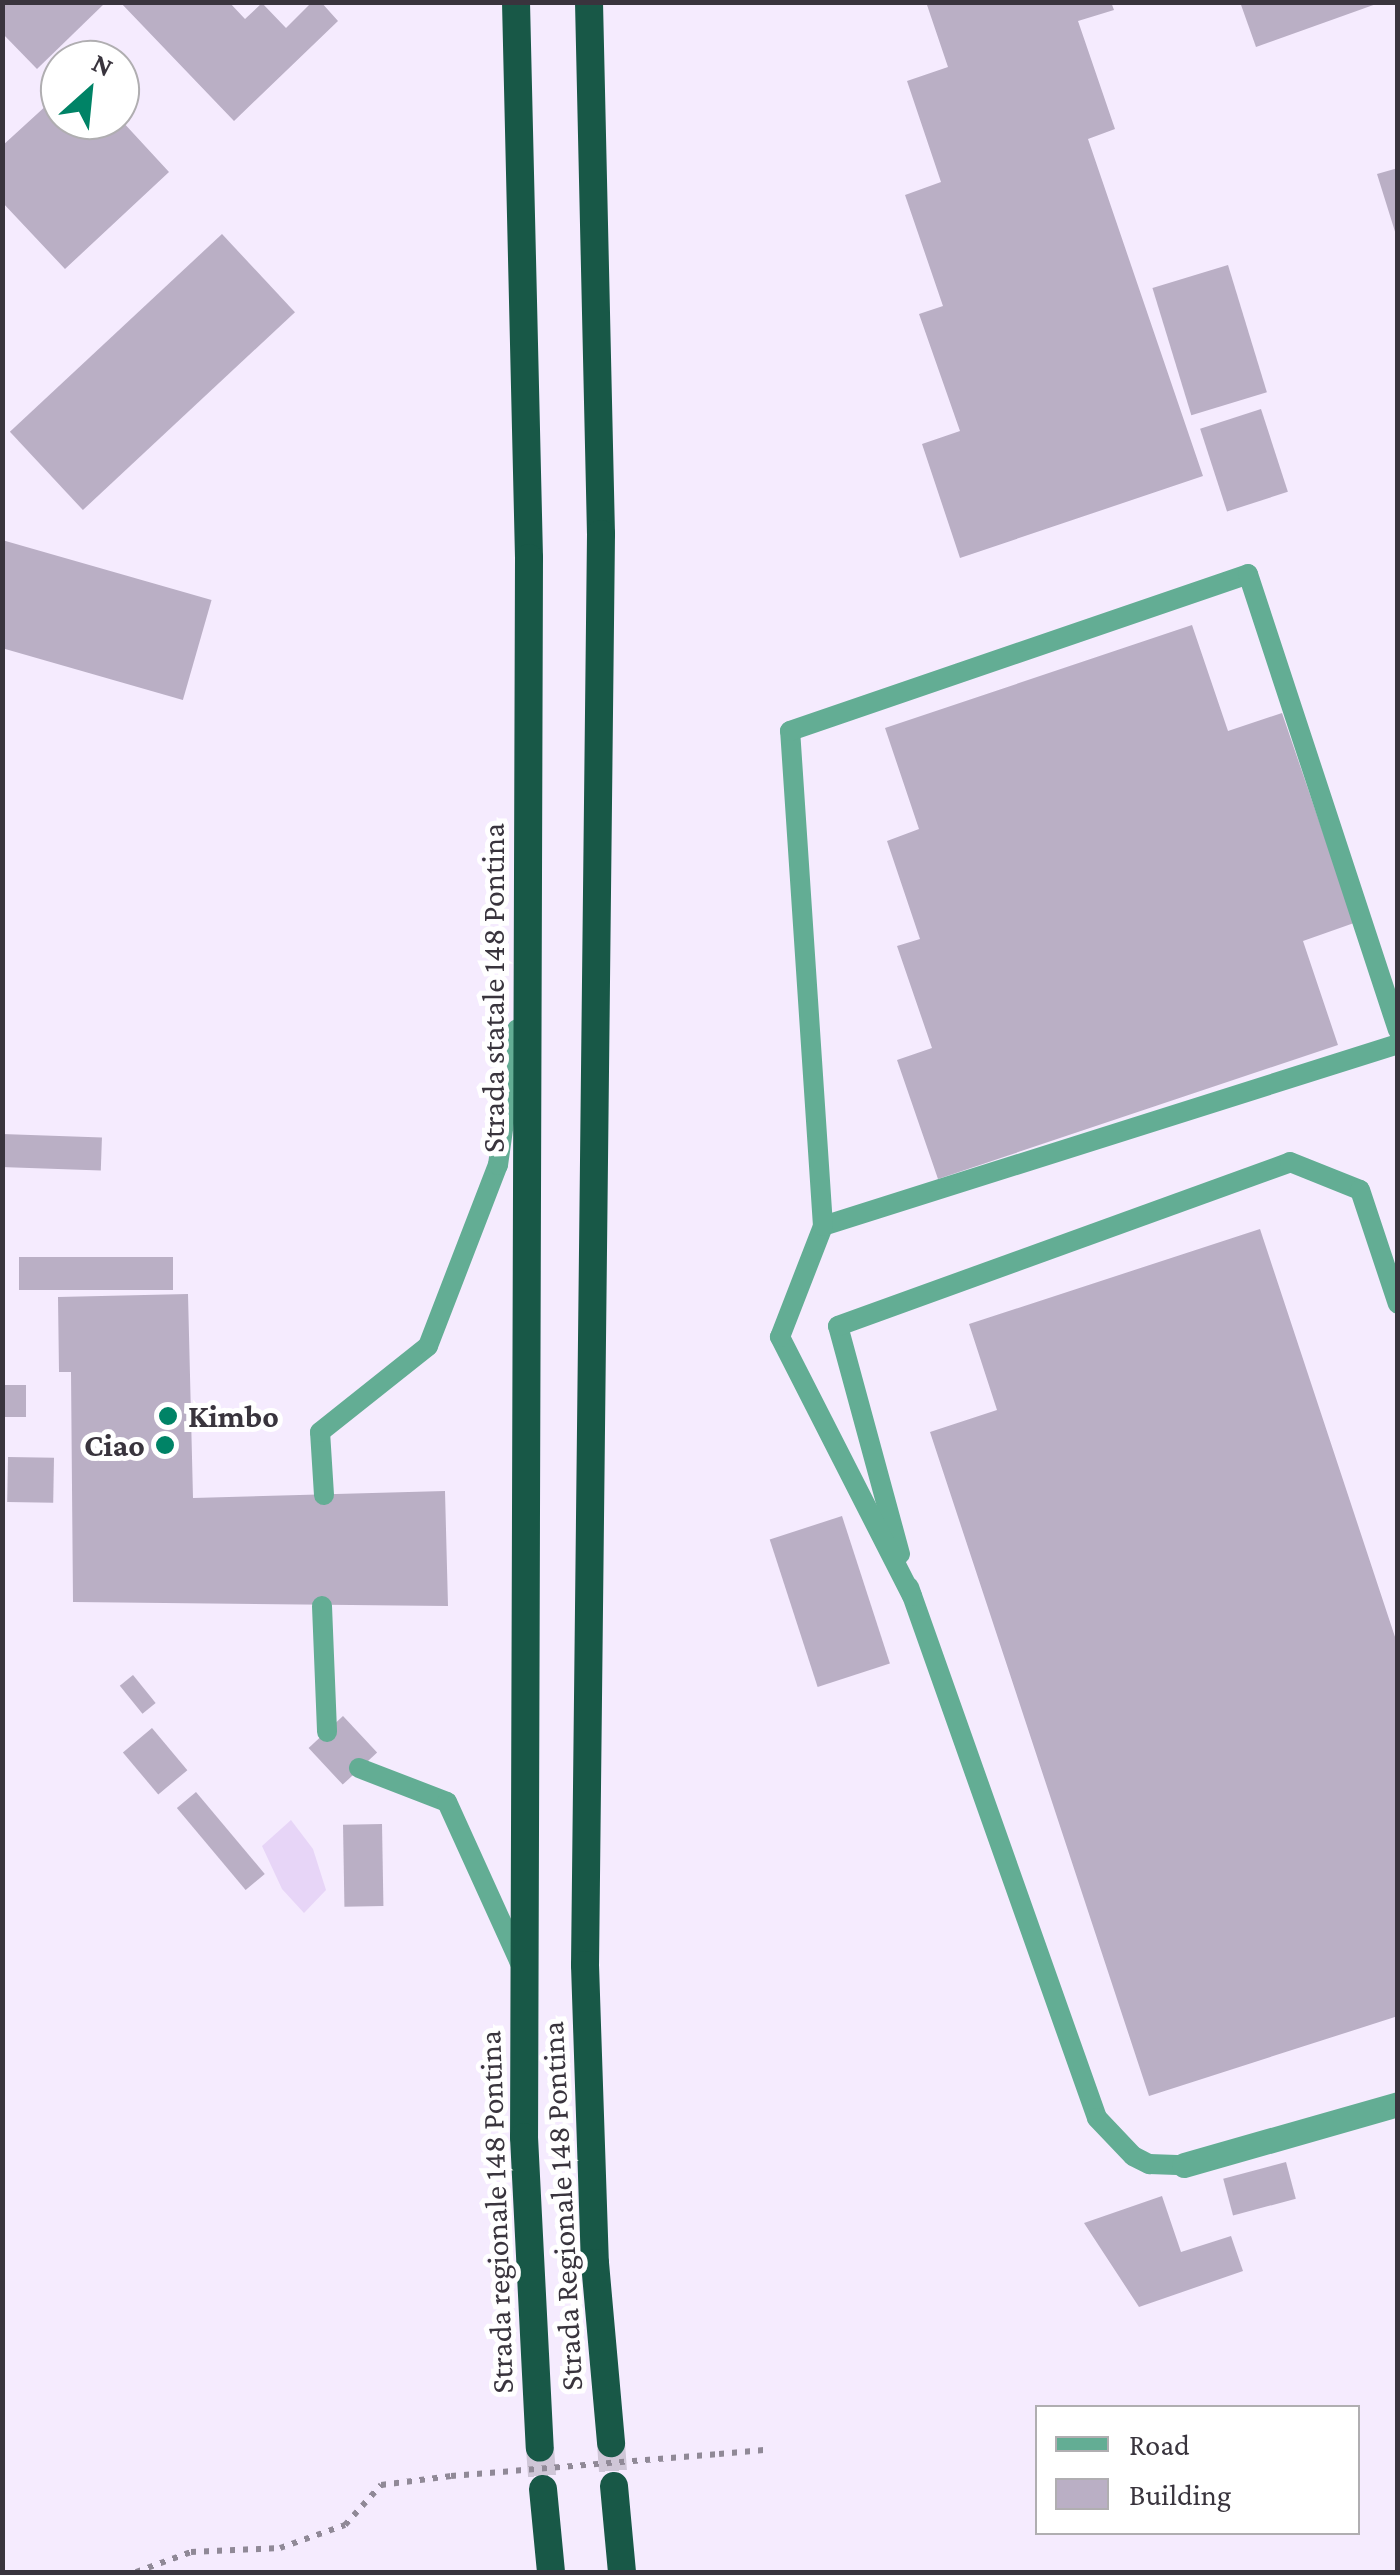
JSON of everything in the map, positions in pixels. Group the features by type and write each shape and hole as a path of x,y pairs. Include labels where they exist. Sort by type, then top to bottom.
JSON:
{"highway":[{"name":"Strada statale 148 Pontina","path":"516,2 529,558 525,1974"},
{"name":"Strada Regionale 148 Pontina","path":"589,2 601,534 585,1966 594,2263 611,2443"},
{"name":"Strada regionale 148 Pontina","path":"525,1974 526,2260 540,2448"},
{"path":"614,2486 622,2572"},
{"path":"543,2489 551,2572"}],"street":[{"path":"1184,2165 1398,2104"}],"lane":[{"path":"912,1596 780,1337 823,1226 790,731 1248,574 1398,1030"},
{"path":"324,1495 320,1432 428,1346 498,1165 528,948"},
{"path":"823,1226 1398,1044"},
{"path":"1184,2165 1149,2164 1133,2156 1097,2118 912,1596 838,1326 1290,1162 1360,1190 1398,1304"},
{"path":"322,1606 327,1732"},
{"path":"359,1768 448,1802 525,1974"}],"path":[{"path":"136,2572 191,2552 280,2548 346,2526 380,2485 764,2450"}],"shaded area":[{"path":"291,1820 313,1849 326,1890 304,1913 282,1889 262,1846"}],"building":[{"path":"2,2 106,2 67,40 40,40 37,69 2,33"},
{"path":"120,2 229,2 245,19 262,3 286,28 312,2 321,2 338,21 234,121"},
{"path":"926,2 1111,2 1114,10 1078,21 1115,129 1088,139 1203,476 960,558 922,444 960,431 919,314 943,306 905,195 941,182 907,81 948,67"},
{"path":"1240,2 1379,2 1379,3 1256,47"},
{"path":"40,111 40,140 139,140 169,172 65,269 2,202 2,146"},
{"path":"1398,168 1398,238 1397,238 1377,174"},
{"path":"222,234 295,312 83,510 10,432"},
{"path":"1228,265 1267,392 1191,415 1152,288"},
{"path":"1261,409 1288,492 1227,512 1200,429"},
{"path":"2,540 212,600 183,700 2,648"},
{"path":"1192,625 1228,731 1282,713 1354,923 1303,941 1338,1045 938,1179 897,1060 932,1048 897,946 920,939 887,841 919,829 885,728"},
{"path":"2,1134 102,1137 101,1170 2,1167"},
{"path":"1260,1229 1398,1646 1398,2016 1149,2096 930,1432 997,1410 969,1324"},
{"path":"19,1257 173,1257 173,1290 19,1290"},
{"path":"188,1294 193,1498 445,1491 448,1606 73,1602 71,1372 59,1372 58,1297"},
{"path":"2,1385 26,1385 26,1417 2,1417"},
{"path":"8,1457 54,1458 53,1503 7,1502"},
{"path":"842,1516 890,1663 818,1687 770,1539"},
{"path":"133,1675 156,1703 142,1714 120,1686"},
{"path":"343,1716 377,1753 343,1785 309,1748"},
{"path":"152,1728 187,1770 158,1795 123,1752"},
{"path":"196,1792 265,1874 246,1890 177,1808"},
{"path":"382,1824 383,1906 344,1907 343,1825"},
{"path":"1286,2162 1296,2199 1233,2216 1223,2179"},
{"path":"1162,2196 1181,2252 1231,2236 1243,2271 1139,2307 1084,2223"}],"tunnel":[{"path":"611,2443 614,2486"},
{"path":"540,2448 543,2489"}],"place":[{"name":"Kimbo","path":"168,1416"},
{"name":"Ciao","path":"165,1445"}]}
